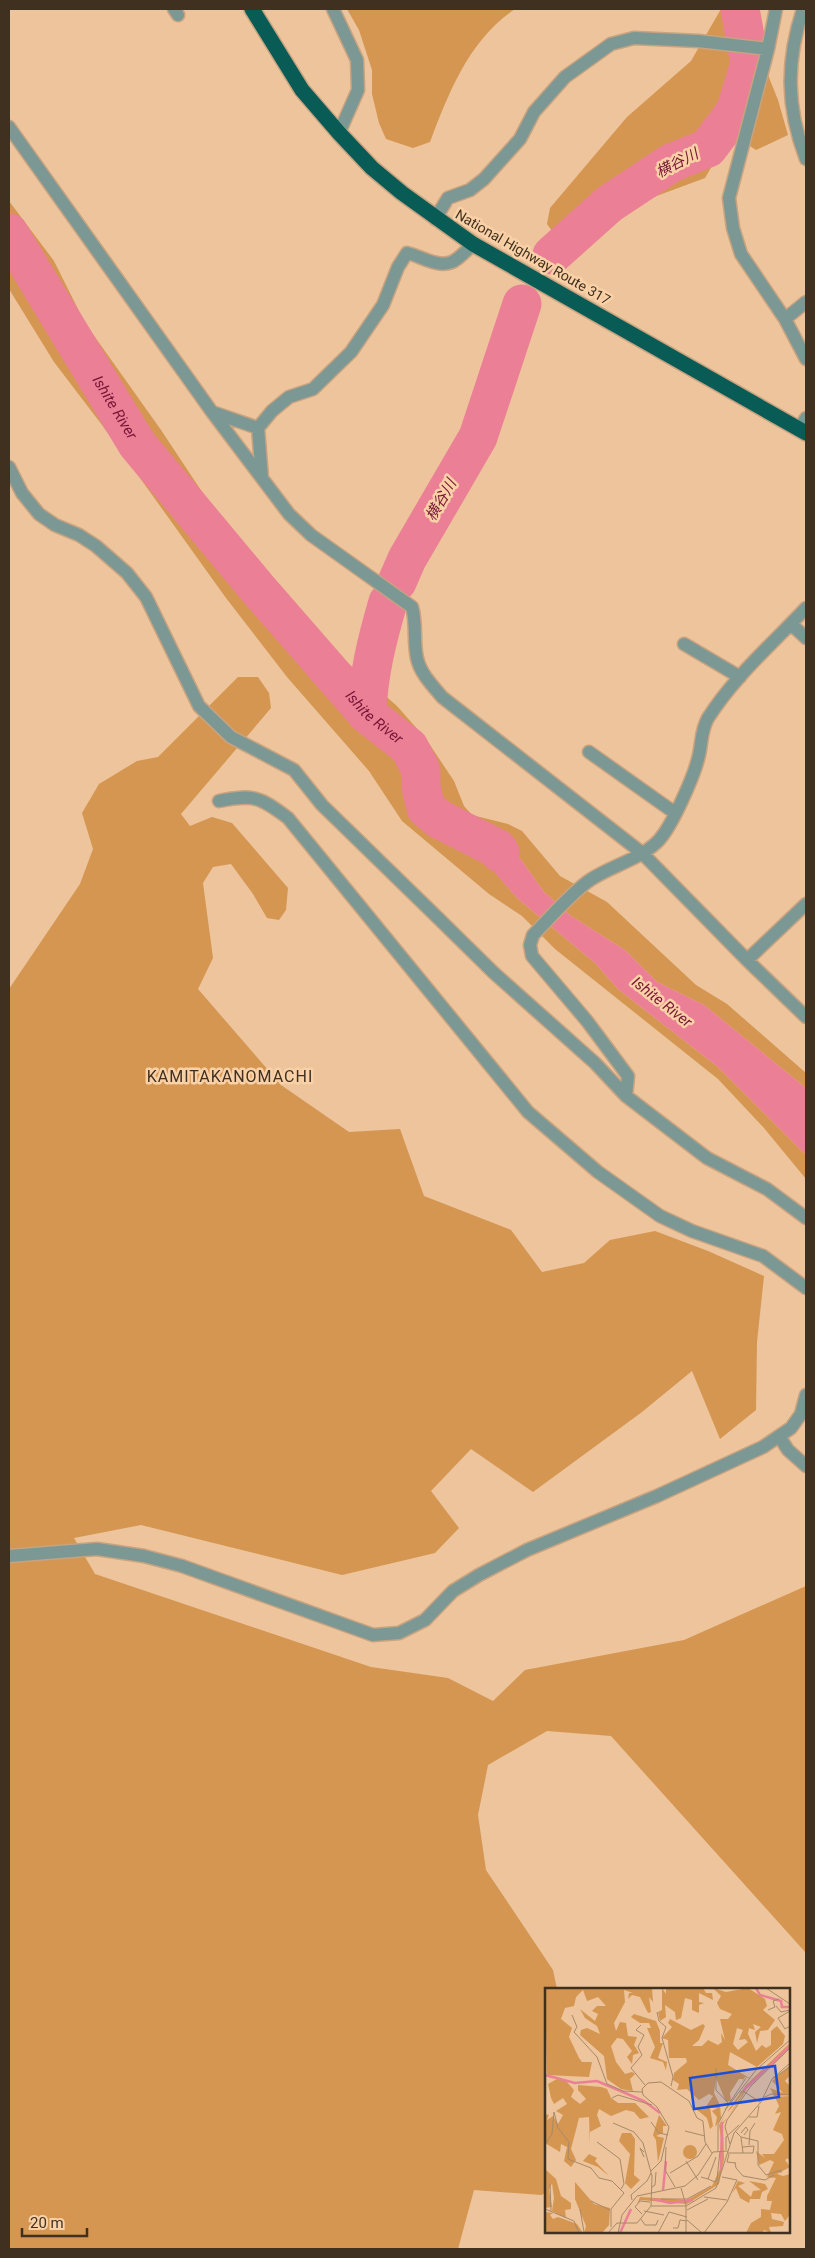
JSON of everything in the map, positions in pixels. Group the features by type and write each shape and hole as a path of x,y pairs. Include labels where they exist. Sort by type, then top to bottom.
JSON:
{"highway":[{"name":"National Highway Route 317","path":"252,9 302,90 339,133 372,168 435,219 473,244 804,426"}],"street":[{"path":"333,9 356,60 358,90 339,133"},
{"path":"776,9 763,49 729,198 733,228 740,254 784,319 806,358"},
{"path":"803,9 790,65 791,105 798,136 806,159"},
{"path":"435,219 448,198 470,190 484,179 520,139 534,112 564,77 611,44 634,38 698,41 763,49"},
{"path":"9,127 212,412 289,514 311,535 380,582 412,607 416,621 417,658 424,675 442,698 642,853 806,1017"},
{"path":"262,479 258,428 272,411 289,397 312,389 351,352 383,305 398,267 407,253 419,256 435,264 452,262 473,244"},
{"path":"784,319 806,302"},
{"path":"212,412 258,428"},
{"path":"9,466 22,493 39,514 55,525 79,535 96,546 126,573 146,598 199,706 231,737 294,770 322,805 437,918 494,973 595,1063 626,1096 707,1158 767,1189 806,1218"},
{"path":"626,1096 628,1076 586,1021 532,956 530,945 533,935 590,880 642,853 657,843 675,813 694,770 699,755 702,732 707,719 740,677 806,608"},
{"path":"791,624 806,638"},
{"path":"684,644 740,677"},
{"path":"589,752 675,813"},
{"path":"219,801 242,796 266,801 288,818 528,1112 598,1172 660,1216 692,1231 763,1256 806,1288"},
{"path":"747,960 806,904"},
{"path":"9,1556 97,1549 144,1556 182,1566 373,1636 398,1633 425,1620 453,1592 527,1550 657,1496 763,1447 791,1428 800,1414 806,1395"},
{"path":"779,1436 788,1450 806,1466"}],"shaded area":[{"path":"347,9 515,9 485,36 462,68 430,142 413,148 386,139 379,123 372,94 372,70 359,30"},
{"path":"721,9 756,9 764,65 778,100 788,135 756,150 736,137 726,142 705,178 643,201 598,238 577,248 552,231 547,224 550,208 627,117 691,61"},
{"path":"9,201 54,261 85,323 161,430 226,528 327,648 397,706 426,739 454,781 464,806 472,815 508,824 522,831 560,876 607,902 696,985 727,1004 806,1073 806,1088 704,1005 657,982 625,950 571,916 544,892 504,836 456,827 517,898 595,963 618,989 718,1067 806,1155 806,1179 764,1128 718,1079 555,949 522,916 489,894 402,821 369,771 287,677 226,598 102,425 54,362 9,289"},
{"path":"238,677 258,677 269,693 271,708 181,814 190,826 212,817 232,823 288,888 286,910 279,920 267,918 253,894 231,864 213,867 203,883 213,958 198,989 281,1085 349,1132 400,1129 424,1196 511,1230 542,1272 584,1263 610,1240 655,1231 708,1251 764,1276 757,1342 756,1410 720,1439 692,1371 642,1412 533,1492 471,1449 431,1491 459,1528 435,1553 342,1575 141,1525 74,1538 95,1574 371,1667 448,1678 493,1701 525,1670 684,1640 806,1586 806,1953 611,1736 547,1731 488,1765 478,1815 486,1870 553,1970 557,1988 545,1988 545,2193 542,2195 474,2190 458,2249 9,2249 9,989 80,884 93,849 82,813 99,784 137,761 158,757"}],"water":[{"path":"455,827 504,836 544,892 571,916 625,950 657,982 704,1005 806,1088 806,1155 718,1067 618,989 595,963 517,898"}],"waterway":[{"name":"横谷川","path":"552,255 609,204 671,163 708,148 735,112 750,64 740,9"},
{"name":"Ishite River","path":"9,233 137,444 258,589 367,714 409,747 421,770 421,787 426,808 439,819 498,849 500,853"},
{"name":"横谷川","path":"397,582 407,559 478,437 522,304"},
{"name":"横谷川","path":"367,714 369,685 374,658 388,602"}],"district":[{"name":"KAMITAKANOMACHI","path":"230,1076"}]}
